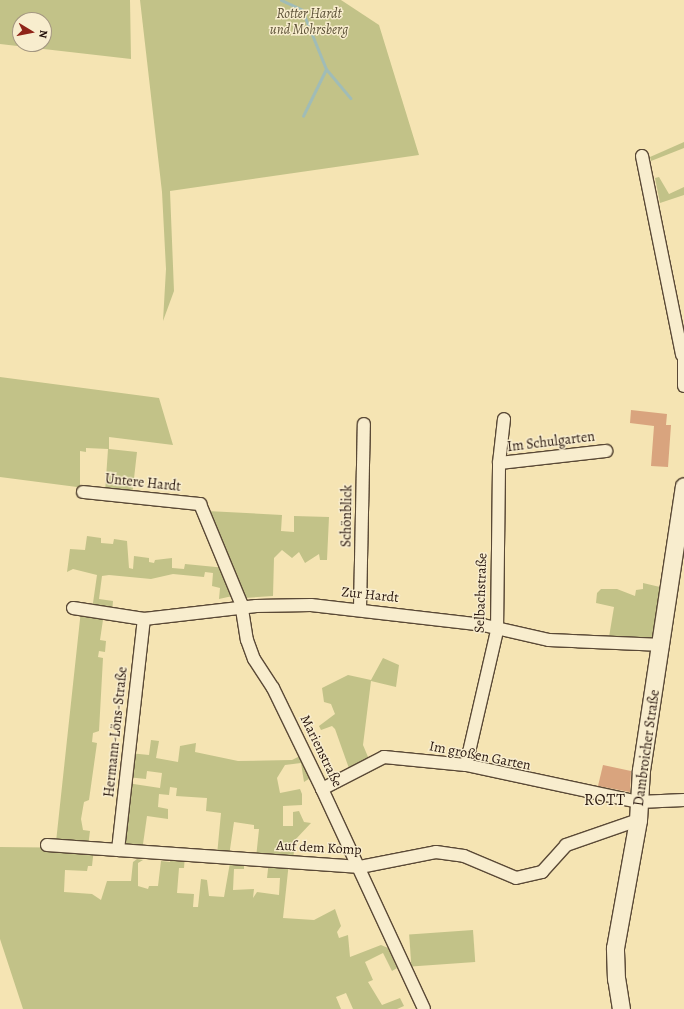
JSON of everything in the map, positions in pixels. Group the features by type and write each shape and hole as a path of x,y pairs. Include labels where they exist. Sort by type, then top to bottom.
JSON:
{"street":[{"path":"642,156 683,355 684,386"},
{"name":"Selbachstraße","path":"466,765 497,631 499,463 504,419"},
{"name":"Schönblick","path":"360,608 364,424"},
{"name":"Im Schulgarten","path":"499,463 606,451"},
{"name":"Dambroicher Straße","path":"621,1009 616,980 615,948 638,820 639,802 663,645 684,486"},
{"name":"Untere Hardt","path":"83,492 200,504"},
{"name":"Marienstraße","path":"200,504 241,610 254,659 273,688 360,867 424,1009"},
{"name":"Zur Hardt","path":"73,608 144,618 241,610 256,606 311,605 360,608 483,626 497,631 549,640 663,645"},
{"name":"Hermann-Löns-Straße","path":"118,850 144,618"},
{"name":"Im großen Garten","path":"322,789 384,757 466,765 639,802 684,800"},
{"name":"Auf dem Komp","path":"47,845 360,867 436,852 464,856 516,878 542,872 566,845 638,820"}],"green space":[{"path":"0,0 130,0 131,59 52,50 52,12 12,12 12,45 0,44"},
{"name":"Rotter Hardt und Mohrsberg","path":"140,0 341,0 379,25 419,155 170,191 174,291 163,321 166,269 162,192"},
{"path":"684,142 684,148 651,161 650,157"},
{"path":"659,177 669,194 684,187 684,195 660,203 655,178"},
{"path":"0,377 159,398 173,445 109,437 109,449 137,452 132,496 105,493 108,449 86,448 86,452 80,451 80,491 77,487 0,477"},
{"path":"207,511 282,515 281,531 294,532 294,516 329,517 327,560 320,560 319,554 305,563 299,552 292,558 282,550 274,558 273,596 244,598"},
{"path":"87,536 101,538 101,543 113,544 114,539 127,541 129,568 133,569 134,556 149,558 149,562 154,563 155,560 172,558 172,568 184,569 185,564 226,568 237,595 219,599 220,588 212,586 213,573 205,572 204,577 173,574 151,579 109,575 102,576 99,599 113,601 112,613 92,610 97,575 73,569 67,572 70,549 85,550"},
{"path":"643,583 660,587 652,640 609,637 614,607 596,603 597,593 601,589 617,589 635,596 636,590 643,589"},
{"path":"81,610 104,613 100,640 106,641 105,652 99,651 98,657 103,658 99,731 93,733 92,742 97,743 89,800 84,802 81,819 83,830 90,831 88,847 56,842"},
{"path":"383,658 399,665 396,687 371,681 363,745 371,764 351,774 335,729 332,726 321,730 319,726 335,714 331,704 324,702 322,688 348,675 371,680"},
{"path":"151,740 159,741 156,758 178,762 180,746 196,743 195,752 238,761 292,760 300,756 315,775 304,782 301,763 285,765 277,778 280,793 300,789 302,794 302,805 283,806 283,826 293,826 293,812 299,811 304,822 311,823 295,840 293,861 256,858 259,829 254,829 254,825 234,822 229,856 217,855 221,813 206,811 207,798 176,796 177,788 170,787 169,795 159,794 158,807 168,809 168,819 147,816 142,851 120,848 127,783 160,788 162,773 147,771 146,779 127,777 129,753 149,755"},
{"path":"0,847 94,848 92,866 88,866 87,871 65,870 64,892 92,894 101,900 107,881 131,881 133,862 137,859 143,860 138,863 138,886 148,889 149,886 158,886 161,861 170,862 172,854 185,855 184,868 179,868 177,893 194,894 193,907 198,907 201,879 207,880 209,896 224,897 231,857 244,858 244,869 234,869 233,890 254,889 253,898 257,892 279,895 280,878 267,878 269,860 289,862 283,918 314,920 335,909 341,926 337,932 339,938 348,935 350,957 381,945 388,948 397,968 392,971 383,953 365,962 373,980 368,982 382,1005 400,998 404,1006 397,1009 353,1009 346,993 336,997 341,1009 23,1009 0,939"},
{"path":"473,930 475,962 411,966 409,934"}],"building":[{"path":"631,410 667,414 666,425 671,425 668,467 651,466 654,426 630,423"},
{"path":"603,765 631,771 630,792 598,786"}],"waterway":[{"path":"281,0 302,10 326,69 303,116"},
{"path":"326,69 350,98"}],"district":[{"name":"ROTT","path":"605,800"}]}
